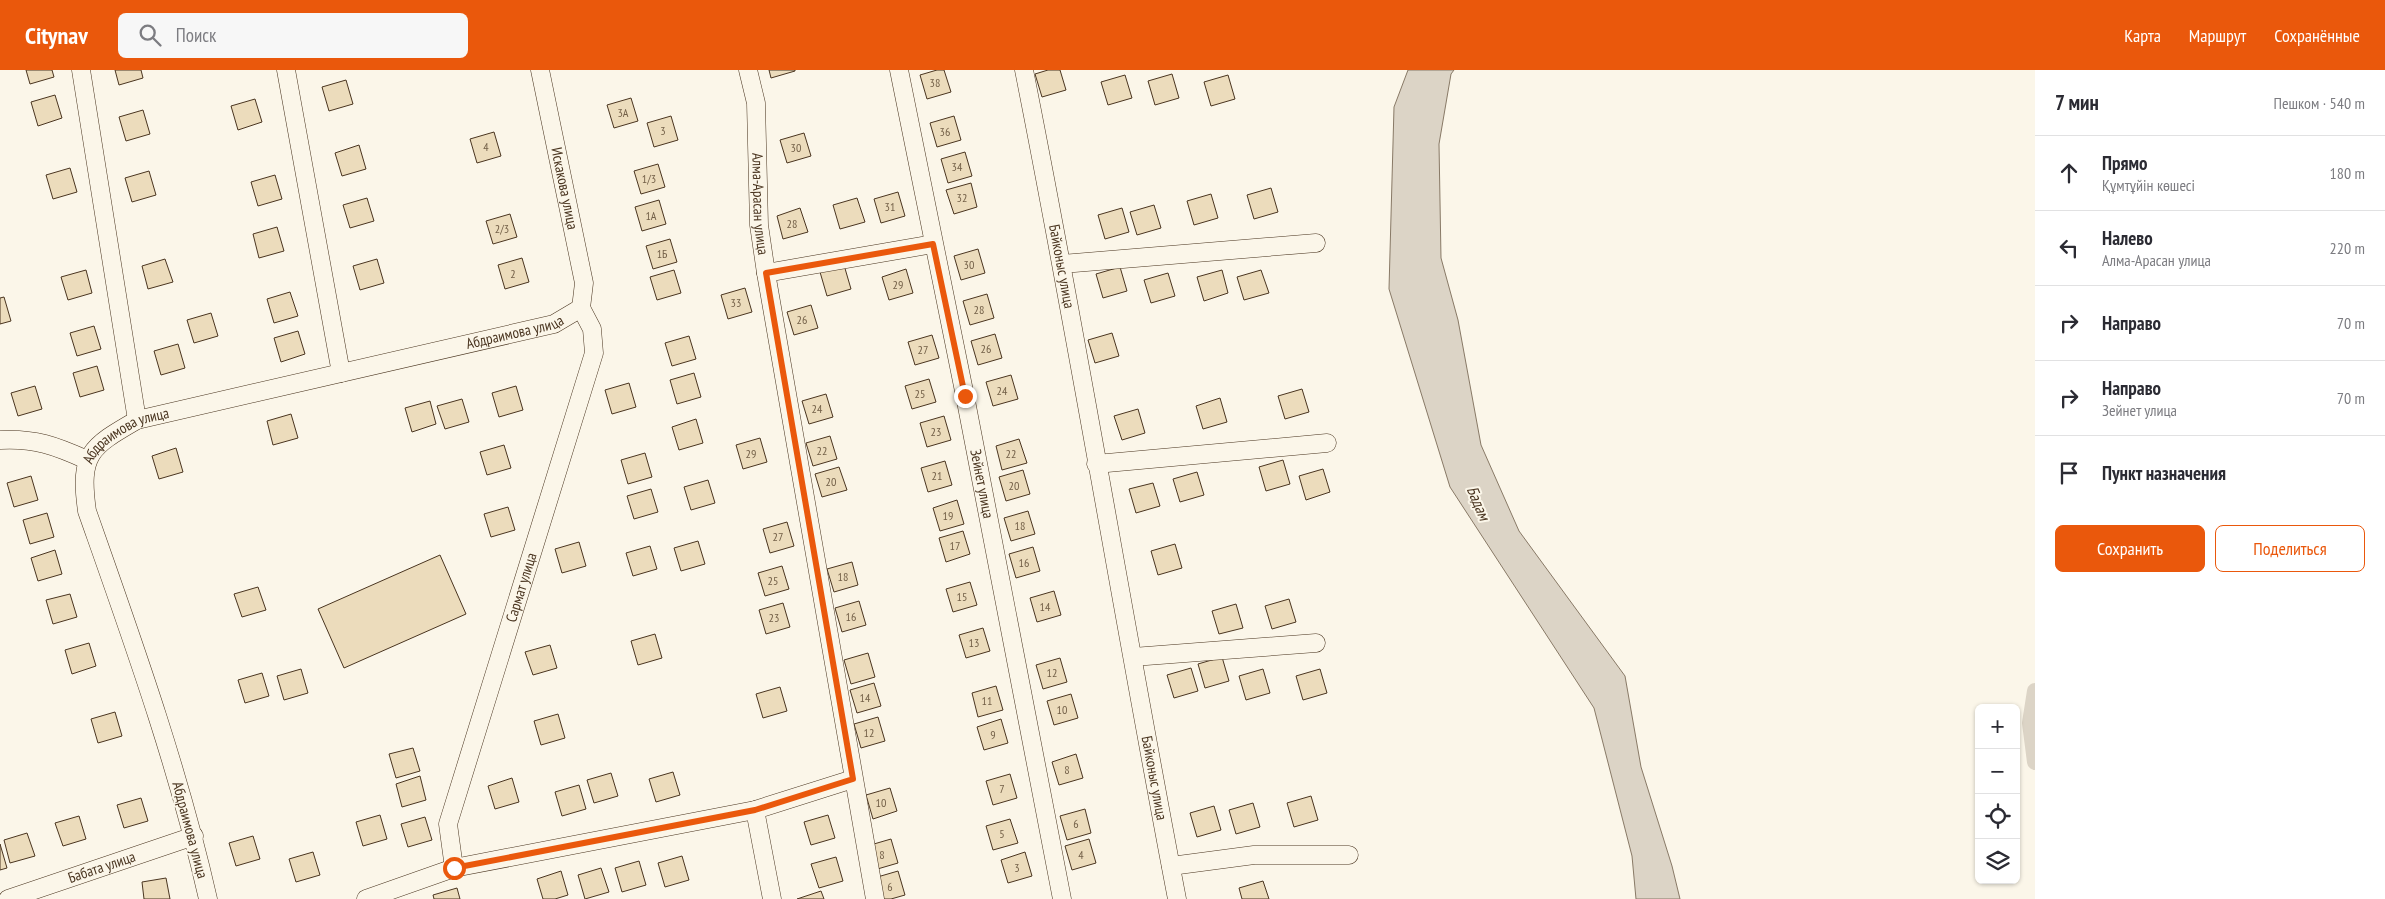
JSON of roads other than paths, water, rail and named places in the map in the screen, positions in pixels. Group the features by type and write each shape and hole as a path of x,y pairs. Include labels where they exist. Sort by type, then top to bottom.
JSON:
{"street":[{"path":"81,70 137,420"},
{"path":"286,70 341,374"},
{"name":"Искакова улица","path":"540,70 584,283 581,308"},
{"name":"Алма-Арасан улица","path":"748,70 756,103 759,225 766,273 875,899"},
{"name":"Зейнет улица","path":"899,70 965,396 1062,899"},
{"name":"Байконыс улица","path":"1024,70 1062,264 1096,464 1177,899"},
{"path":"1062,264 1316,243"},
{"path":"766,273 933,244"},
{"name":"Абдраимова улица","path":"208,899 194,836 157,712 87,511 83,483 87,460 103,439 137,420 554,324 581,308"},
{"name":"Сармат улица","path":"454,868 448,824 594,353 592,329 581,308"},
{"path":"0,440 21,439 52,444 87,460"},
{"path":"1096,464 1327,443"},
{"path":"1133,657 1316,642"},
{"path":"366,899 454,868 755,810 853,779"},
{"path":"755,810 772,899"},
{"name":"Бабата улица","path":"8,899 194,836"},
{"path":"1171,866 1254,855 1349,855"}],"water":[{"name":"Бадам","path":"1408,70 1454,70 1451,74 1439,144 1441,258 1458,320 1481,445 1519,531 1625,676 1641,767 1672,866 1680,899 1636,899 1632,856 1594,708 1450,487 1389,289 1394,107"}],"waterway":[{"path":"2035,691 2030,723 2035,762"}]}
